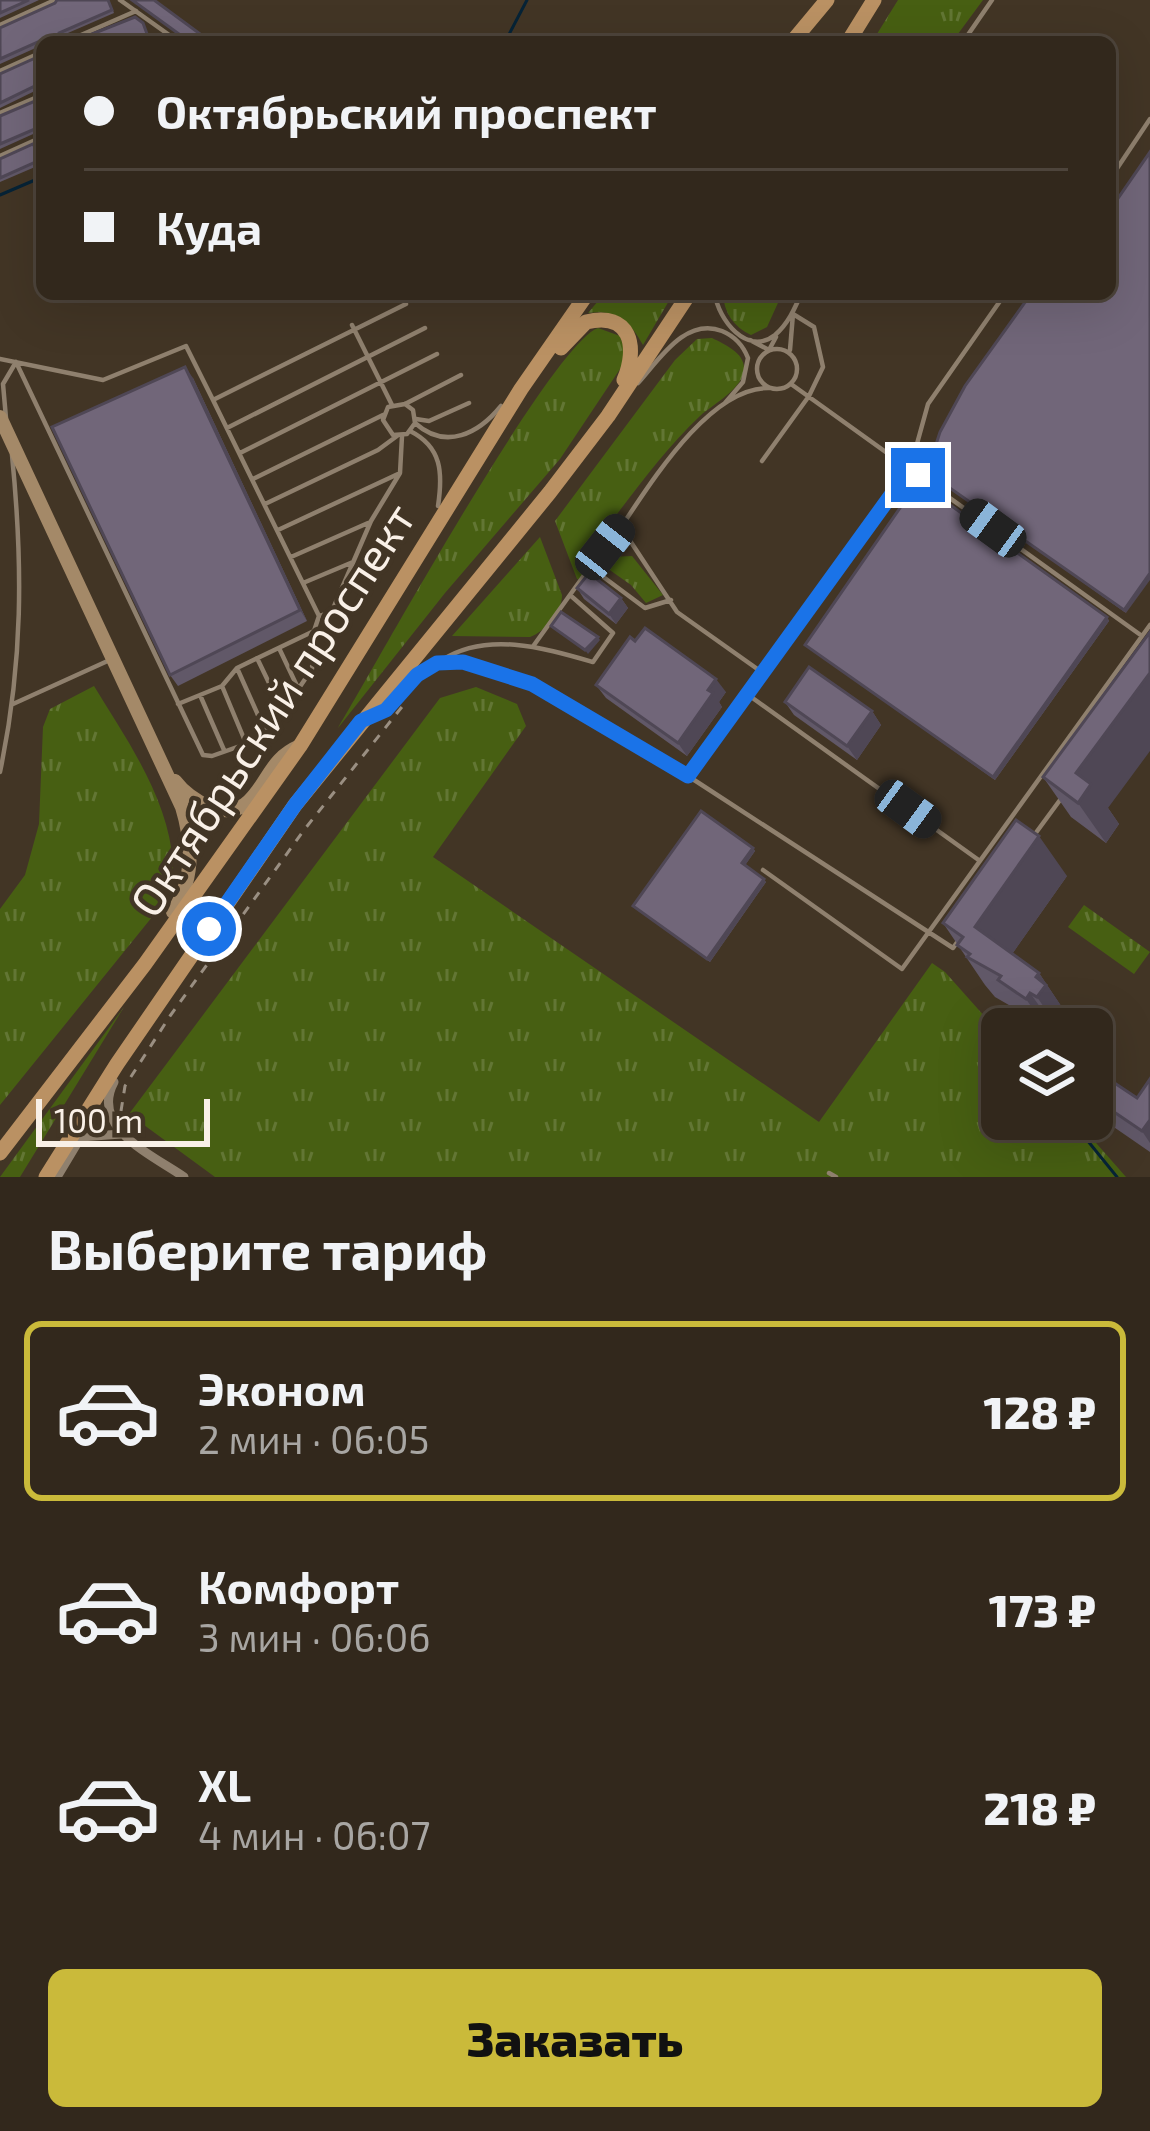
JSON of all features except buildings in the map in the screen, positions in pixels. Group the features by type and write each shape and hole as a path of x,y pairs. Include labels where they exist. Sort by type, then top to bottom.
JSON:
{"main road":[{"path":"797,36 827,0"},
{"path":"852,36 874,0"},
{"name":"Октябрьский проспект","path":"0,1153 145,964 300,746 512,398 583,300"},
{"name":"Октябрьский проспект","path":"46,1177 142,1027 295,805 608,416 685,300"},
{"path":"421,550 429,519 512,398 530,386 577,328 592,320 608,321 626,333 633,354 608,416"},
{"path":"0,417 167,769 188,830 190,866 181,900 155,938 145,964"},
{"path":"167,769 196,801 233,808 249,802 282,754 300,746"}],"street":[{"path":"142,1027 140,1043 109,1090 112,1118 121,1134 176,1175"},
{"path":"57,1177 81,1137 121,1134"}],"lane":[{"path":"0,25 55,0"},
{"path":"120,0 168,36"},
{"path":"967,36 992,0"},
{"path":"79,36 136,11"},
{"path":"0,70 36,55"},
{"path":"0,113 36,98"},
{"path":"1116,170 1150,119"},
{"path":"0,156 36,140"},
{"path":"717,300 724,320 748,339 769,350 789,353"},
{"path":"721,408 756,371 799,300"},
{"path":"688,776 910,469 928,404 1001,300"},
{"path":"213,400 406,304"},
{"path":"534,645 662,468 704,420 749,390 782,389 791,384 797,368 789,353 793,314"},
{"path":"762,461 809,396 823,367 814,327 793,314"},
{"path":"353,327 392,405"},
{"path":"227,428 424,328"},
{"path":"608,416 675,342 693,330 728,334 744,349 748,362 769,388"},
{"path":"748,339 767,339 778,332"},
{"path":"0,359 16,362 104,380 186,346 319,616 312,669 266,734 212,756 198,751 16,362"},
{"path":"239,453 437,354"},
{"path":"0,772 21,621 10,439 2,401 3,384 16,362"},
{"path":"745,379 748,362"},
{"path":"253,479 383,416 392,405 405,404 461,375"},
{"path":"791,384 1142,636"},
{"path":"405,404 432,436 466,436 512,398"},
{"path":"415,421 429,421 469,403"},
{"path":"383,416 386,429 400,436"},
{"path":"265,504 378,450 410,431 415,421"},
{"path":"410,431 436,452 441,479 438,506"},
{"path":"319,616 332,611 371,521 400,473 400,436"},
{"path":"278,530 400,473"},
{"path":"291,557 371,521"},
{"path":"621,527 677,612 763,673"},
{"path":"303,583 353,562"},
{"path":"590,567 645,608 671,600"},
{"path":"361,721 386,710 417,675 460,648 534,645 593,662 613,633 570,595"},
{"path":"763,870 902,969 1150,625"},
{"path":"178,704 222,686 237,668 314,631"},
{"path":"279,648 298,689"},
{"path":"13,704 114,658"},
{"path":"257,658 283,712"},
{"path":"437,663 463,662 532,684 688,776 953,948 966,931"},
{"path":"237,668 266,734"},
{"path":"222,686 246,744"},
{"path":"747,694 980,861"},
{"path":"200,695 225,752"},
{"path":"1027,845 1067,790"}],"path":[{"path":"131,1142 121,1110 125,1086 304,830 407,700"}],"green space":[{"path":"898,0 983,0 956,36 876,36"},
{"path":"599,300 669,300 643,345 621,318 588,313"},
{"path":"724,300 779,300 767,327 751,335 731,319"},
{"path":"598,328 620,336 625,351 622,366 560,459 338,728 505,445 575,347"},
{"path":"712,338 741,358 743,376 672,445 597,540 611,557 632,556 663,595 646,603 631,585 597,561 577,579 555,521 675,360 697,339"},
{"path":"540,537 562,595 552,620 530,637 452,636"},
{"path":"94,686 155,793 170,840 171,878 165,901 0,1105 0,909 25,875 39,824 43,727 50,709"},
{"path":"476,687 517,704 526,726 433,857 819,1122 932,963 981,1012 981,1140 1093,1140 1126,1177 215,1177 129,1114 440,698"},
{"path":"1084,905 1150,952 1134,974 1068,927"},
{"path":"124,1007 20,1177 0,1177"}],"waterway":[{"path":"508,36 527,0"},
{"path":"0,195 36,180"},
{"path":"1087,1140 1117,1177"}],"route":[{"path":"209,929 295,805 361,721 386,710 417,675 437,663 463,662 532,684 688,776 910,469 918,475"}]}
